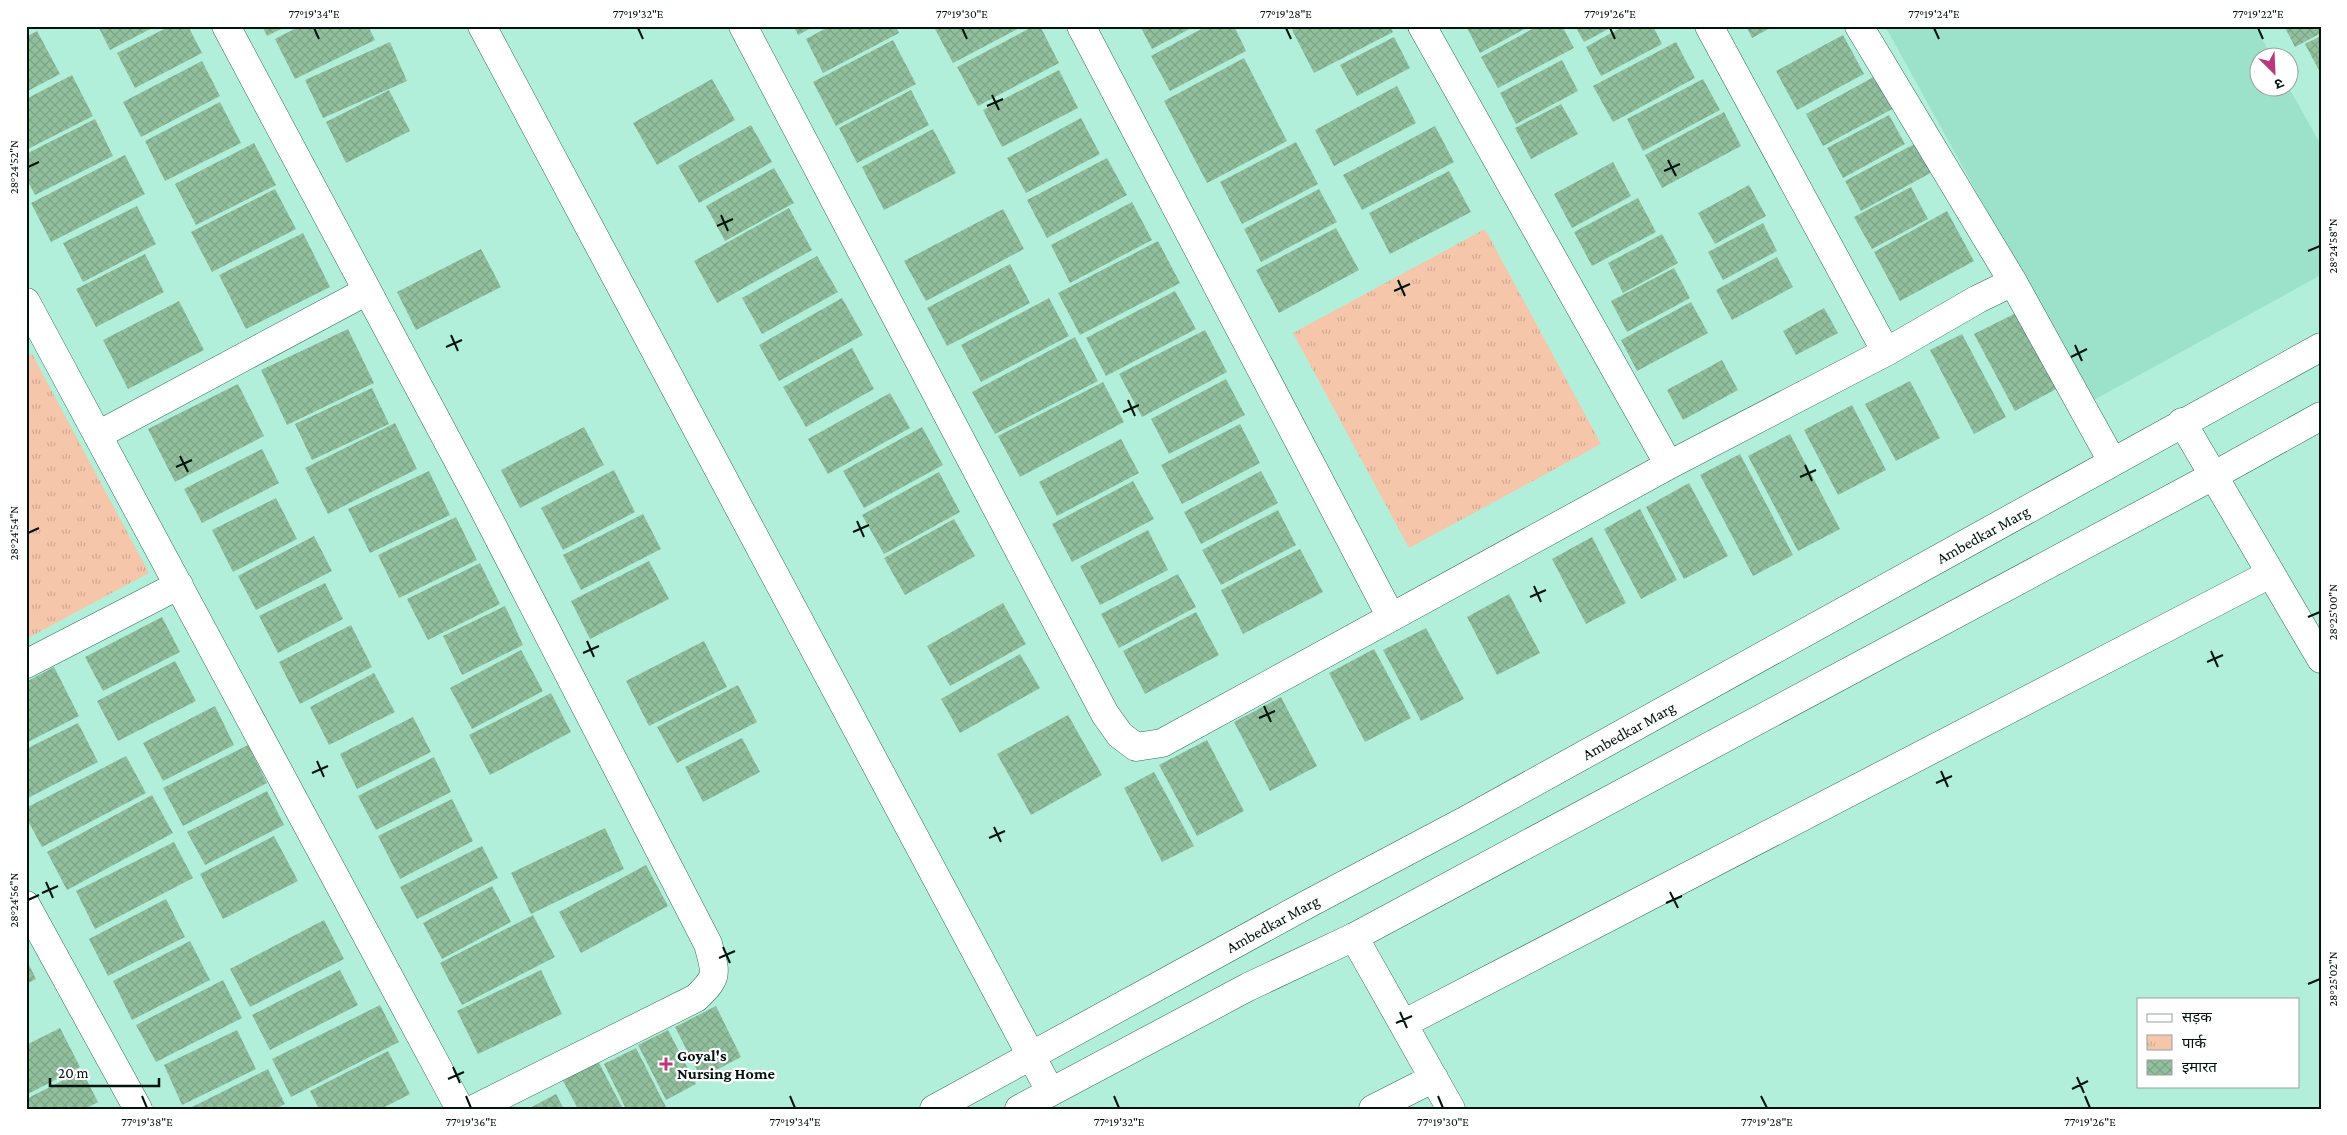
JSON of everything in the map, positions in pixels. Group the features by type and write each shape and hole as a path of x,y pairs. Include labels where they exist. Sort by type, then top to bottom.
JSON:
{"street":[{"path":"226,26 478,498 708,944 715,969 712,983 696,998 474,1109"},
{"path":"482,26 1050,1091"},
{"path":"743,26 1105,714 1120,735 1136,747 1162,743 1669,465 1886,352 1978,299 2013,282"},
{"path":"1081,26 1391,617"},
{"path":"1422,26 1669,465"},
{"path":"1709,26 1886,352"},
{"path":"1859,26 2013,282 2112,461"},
{"path":"98,435 367,290"},
{"path":"26,302 460,1109"},
{"name":"Ambedkar Marg","path":"934,1109 1468,819 2182,422 2321,347"},
{"path":"1019,1109 1248,987 1354,937 2213,476 2321,416"},
{"path":"2182,422 2321,659"},
{"path":"1403,1024 2270,574"},
{"path":"26,664 179,585"},
{"path":"26,905 138,1109"},
{"path":"1354,937 1451,1109"},
{"path":"1373,1109 1434,1078"}],"shaded area":[{"path":"1885,26 2255,26 2267,48 2250,48 2250,98 2295,98 2321,145 2321,275 2092,401"}],"green space":[{"path":"1485,229 1601,444 1409,548 1293,333"},
{"path":"32,354 149,573 26,639 26,357"}],"building":[{"path":"98,26 156,26 110,50"},
{"path":"170,26 188,26 202,53 135,88 117,53"},
{"path":"262,26 287,26 267,36"},
{"path":"300,26 368,26 375,40 295,79 275,39"},
{"path":"794,26 815,26 798,35"},
{"path":"830,26 896,26 899,33 823,73 806,39"},
{"path":"1023,26 953,63 934,27"},
{"path":"1034,26 1040,26 1059,63 978,106 957,67"},
{"path":"1140,26 1195,26 1152,49"},
{"path":"1207,26 1234,26 1246,51 1170,91 1151,56"},
{"path":"1299,26 1390,26 1393,32 1314,73 1292,30"},
{"path":"1466,26 1530,26 1480,53"},
{"path":"1538,26 1562,26 1574,48 1498,88 1481,57"},
{"path":"1575,26 1614,26 1584,42"},
{"path":"1624,26 1653,26 1662,44 1601,76 1586,47"},
{"path":"1746,26 1774,26 1752,38"},
{"path":"2284,26 2321,26 2321,33 2295,47"},
{"path":"37,31 60,74 26,92 26,37"},
{"path":"1843,35 1864,74 1797,110 1776,71"},
{"path":"2321,36 2321,74 2305,44"},
{"path":"1394,37 1410,68 1357,96 1340,65"},
{"path":"893,40 916,84 836,126 813,82"},
{"path":"390,42 407,81 323,118 305,80"},
{"path":"1676,42 1695,78 1613,122 1593,86"},
{"path":"1244,58 1287,141 1207,183 1164,101"},
{"path":"1562,60 1578,91 1516,124 1500,93"},
{"path":"202,61 220,96 141,137 123,102"},
{"path":"1059,70 1078,108 1002,147 983,110"},
{"path":"1881,73 1898,106 1823,146 1806,114"},
{"path":"72,75 93,116 26,150 26,99"},
{"path":"712,79 735,120 657,165 633,123"},
{"path":"1703,79 1720,110 1643,151 1627,119"},
{"path":"1397,86 1416,123 1334,166 1315,130"},
{"path":"389,90 410,131 346,163 326,122"},
{"path":"911,90 929,125 857,163 839,128"},
{"path":"220,102 241,143 165,181 145,141"},
{"path":"1561,104 1578,134 1531,159 1515,128"},
{"path":"1724,112 1741,146 1662,188 1645,155"},
{"path":"1889,115 1905,144 1843,178 1827,148"},
{"path":"1081,118 1100,154 1026,193 1007,158"},
{"path":"95,119 113,156 35,195 26,178 26,154"},
{"path":"751,125 772,162 699,203 678,166"},
{"path":"1435,126 1454,162 1362,210 1343,175"},
{"path":"933,129 956,173 884,210 862,167"},
{"path":"1920,141 1936,170 1861,211 1845,181"},
{"path":"1296,142 1318,184 1242,224 1220,182"},
{"path":"254,143 276,185 196,225 175,184"},
{"path":"125,155 145,194 51,242 31,203"},
{"path":"1107,158 1127,195 1047,238 1027,200"},
{"path":"1613,162 1631,196 1572,228 1554,194"},
{"path":"774,168 794,203 725,241 706,206"},
{"path":"1449,171 1471,212 1390,254 1369,213"},
{"path":"1749,185 1766,216 1715,244 1698,213"},
{"path":"1911,187 1928,219 1872,249 1854,217"},
{"path":"275,189 296,229 212,272 191,232"},
{"path":"1319,189 1337,222 1261,262 1244,229"},
{"path":"1638,198 1656,232 1592,266 1574,232"},
{"path":"1132,202 1152,240 1070,283 1051,245"},
{"path":"137,206 156,244 83,282 63,243"},
{"path":"789,208 812,250 717,303 694,261"},
{"path":"1003,209 1024,249 926,301 904,261"},
{"path":"1947,211 1974,261 1900,301 1874,252"},
{"path":"1763,223 1777,251 1723,280 1708,252"},
{"path":"1336,228 1359,270 1279,313 1256,270"},
{"path":"303,233 330,287 246,329 219,275"},
{"path":"1662,234 1678,263 1623,293 1608,263"},
{"path":"1158,241 1180,283 1080,335 1058,293"},
{"path":"481,249 501,287 416,330 397,292"},
{"path":"145,254 164,292 96,327 76,289"},
{"path":"817,256 838,292 762,334 742,298"},
{"path":"1777,257 1793,287 1732,320 1716,290"},
{"path":"1010,264 1030,303 947,346 927,308"},
{"path":"1674,268 1690,298 1627,332 1611,301"},
{"path":"1175,291 1196,329 1106,376 1086,338"},
{"path":"842,298 863,335 779,381 759,345"},
{"path":"1049,298 1069,336 981,382 961,345"},
{"path":"179,301 204,350 128,389 103,340"},
{"path":"1691,302 1708,333 1637,371 1621,340"},
{"path":"1824,308 1838,333 1796,355 1783,331"},
{"path":"2020,311 2060,387 2015,411 1974,334"},
{"path":"348,329 374,383 287,425 261,370"},
{"path":"1205,330 1227,372 1142,417 1119,374"},
{"path":"1962,334 2006,417 1974,434 1930,350"},
{"path":"1075,337 1098,381 995,434 972,392"},
{"path":"852,348 874,389 806,427 783,387"},
{"path":"1722,360 1738,390 1683,420 1667,390"},
{"path":"1226,379 1245,415 1169,454 1151,419"},
{"path":"1910,381 1940,438 1896,461 1865,404"},
{"path":"1103,382 1124,422 1020,477 998,436"},
{"path":"238,384 264,436 175,482 148,429"},
{"path":"372,388 389,424 312,460 295,424"},
{"path":"890,393 910,428 828,474 808,439"},
{"path":"1852,405 1886,470 1838,495 1804,430"},
{"path":"395,423 417,469 328,514 305,468"},
{"path":"1240,424 1260,463 1182,504 1161,465"},
{"path":"584,427 604,465 520,508 501,470"},
{"path":"922,427 943,465 864,508 843,471"},
{"path":"1790,434 1840,529 1798,551 1748,456"},
{"path":"1121,439 1139,473 1057,516 1039,482"},
{"path":"262,449 279,483 202,523 184,489"},
{"path":"1740,454 1793,555 1753,576 1700,475"},
{"path":"614,470 635,512 563,550 541,508"},
{"path":"429,471 450,515 370,553 348,509"},
{"path":"1261,471 1278,503 1201,544 1184,512"},
{"path":"939,472 960,512 884,554 862,515"},
{"path":"1133,481 1154,519 1072,562 1052,524"},
{"path":"1689,483 1728,556 1684,579 1646,507"},
{"path":"276,498 297,539 233,572 212,530"},
{"path":"1640,509 1677,580 1641,599 1604,529"},
{"path":"1278,510 1296,545 1221,585 1202,550"},
{"path":"643,514 661,549 581,590 563,555"},
{"path":"456,517 477,560 399,598 378,555"},
{"path":"954,519 975,556 905,595 884,558"},
{"path":"1148,530 1168,570 1100,605 1080,566"},
{"path":"314,536 332,571 256,610 238,576"},
{"path":"1592,537 1626,603 1586,624 1552,559"},
{"path":"1300,549 1323,592 1243,634 1221,590"},
{"path":"649,561 669,599 590,639 571,601"},
{"path":"480,563 500,604 428,640 407,599"},
{"path":"1178,574 1196,607 1119,648 1101,614"},
{"path":"325,583 343,619 278,653 259,616"},
{"path":"1509,594 1540,653 1497,675 1467,617"},
{"path":"1003,603 1026,644 950,686 927,646"},
{"path":"505,606 523,645 462,675 443,636"},
{"path":"1196,612 1219,655 1145,694 1123,651"},
{"path":"162,617 180,652 103,691 85,657"},
{"path":"351,625 372,667 300,704 279,662"},
{"path":"1426,628 1464,699 1421,721 1383,650"},
{"path":"704,641 727,687 649,726 626,681"},
{"path":"1374,649 1411,718 1365,742 1329,673"},
{"path":"521,650 543,691 472,729 450,688"},
{"path":"1020,654 1040,688 960,733 941,699"},
{"path":"175,661 196,701 118,741 97,701"},
{"path":"54,667 79,716 26,743 26,682"},
{"path":"374,673 395,712 329,745 310,707"},
{"path":"738,685 757,722 677,763 657,727"},
{"path":"551,693 571,732 490,775 469,735"},
{"path":"1281,697 1317,766 1270,791 1234,722"},
{"path":"215,706 234,745 163,781 143,743"},
{"path":"1068,715 1102,775 1031,815 997,754"},
{"path":"413,717 431,752 357,789 340,754"},
{"path":"78,723 98,762 28,798 26,749"},
{"path":"742,738 760,772 703,802 685,767"},
{"path":"1207,740 1244,811 1197,836 1159,765"},
{"path":"248,745 267,783 183,826 163,788"},
{"path":"126,756 146,793 42,847 26,817 26,808"},
{"path":"434,757 451,792 376,830 358,796"},
{"path":"1154,772 1194,846 1162,862 1124,788"},
{"path":"267,791 284,825 205,865 187,832"},
{"path":"152,795 173,833 67,890 47,852"},
{"path":"452,799 473,841 400,879 378,836"},
{"path":"605,828 624,869 531,914 511,873"},
{"path":"274,836 298,881 223,919 200,874"},
{"path":"174,842 193,878 95,929 76,891"},
{"path":"482,846 498,878 417,919 400,887"},
{"path":"646,865 668,906 581,953 559,912"},
{"path":"492,886 511,922 442,959 423,923"},
{"path":"166,899 185,937 108,976 89,939"},
{"path":"533,915 555,957 462,1005 440,963"},
{"path":"324,920 344,959 250,1007 230,969"},
{"path":"190,941 210,980 132,1020 113,981"},
{"path":"26,959 36,979 26,984"},
{"path":"340,970 358,1005 270,1050 252,1015"},
{"path":"541,970 562,1014 478,1054 457,1011"},
{"path":"223,980 242,1018 156,1062 136,1025"},
{"path":"380,1005 399,1042 291,1097 272,1059"},
{"path":"716,1006 741,1057 701,1078 675,1027"},
{"path":"60,1028 80,1067 26,1095 26,1045"},
{"path":"237,1030 256,1069 182,1105 164,1065"},
{"path":"668,1030 696,1084 666,1100 638,1045"},
{"path":"636,1048 667,1109 626,1109 604,1064"},
{"path":"388,1051 410,1094 381,1109 319,1109 310,1091"},
{"path":"596,1057 623,1109 578,1109 560,1075"},
{"path":"268,1069 285,1104 275,1109 188,1109"},
{"path":"82,1071 98,1102 85,1109 26,1109 26,1099"},
{"path":"556,1094 564,1109 528,1109"}],"place":[{"name":"Goyal's Nursing Home","path":"666,1064"}]}
